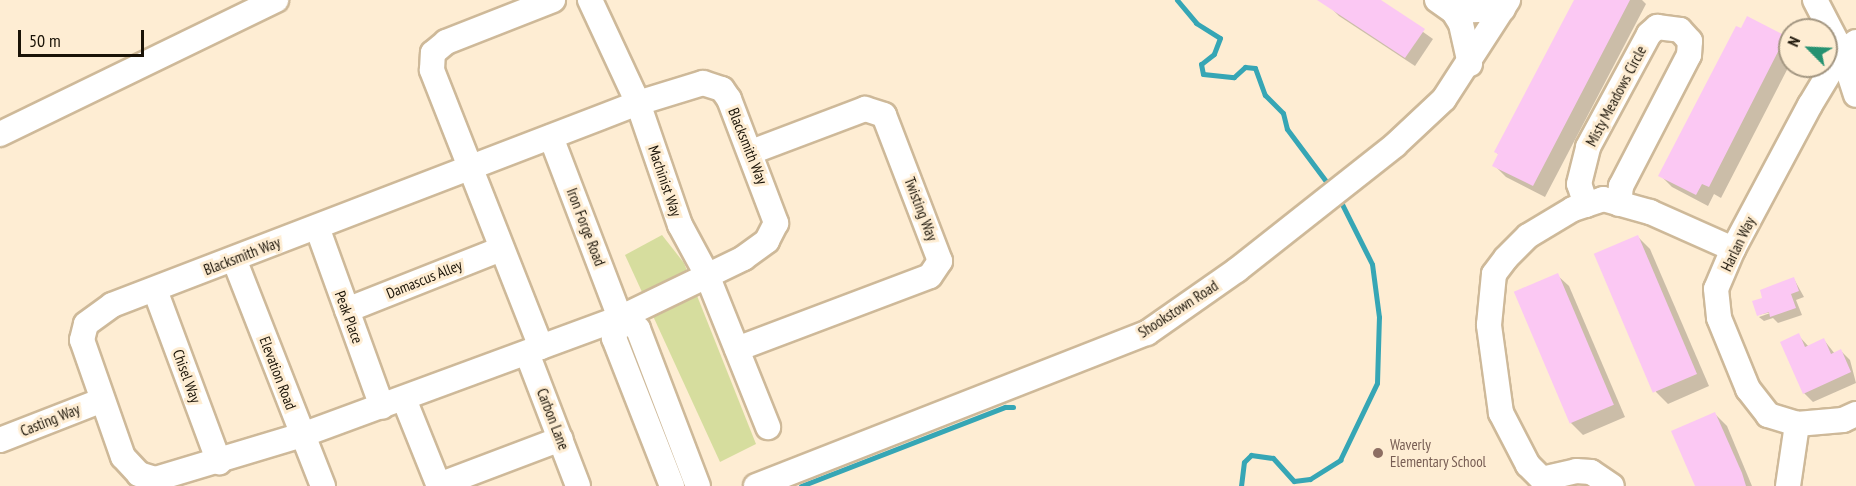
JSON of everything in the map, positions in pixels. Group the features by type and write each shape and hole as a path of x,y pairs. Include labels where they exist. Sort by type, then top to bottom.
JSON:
{"street":[{"path":"0,134 276,0"},
{"path":"534,350 501,249 432,70 433,53 446,42 553,0"},
{"name":"Machinist Way","path":"590,0 638,103 680,225 707,275 768,427"},
{"path":"1815,0 1849,47 1856,95"},
{"path":"1445,5 1505,4"},
{"name":"Shookstown Road","path":"756,486 1147,333 1278,237 1395,146 1444,99 1470,64 1505,4"},
{"path":"1445,5 1467,40 1470,64"},
{"name":"Misty Meadows Circle","path":"1586,205 1580,184 1581,166 1610,106 1649,34 1657,27 1680,30 1690,41 1689,55 1621,186 1619,204"},
{"name":"Harlan Way","path":"1849,47 1733,249 1716,289 1719,318 1748,389 1768,415 1797,424 1843,420 1856,414"},
{"name":"Blacksmith Way","path":"712,84 729,99 774,215 774,233 744,258 621,318 207,472 155,479 139,474 123,458 100,400 82,340 86,324 112,305 469,170 638,103 684,87 712,84"},
{"name":"Twisting Way","path":"737,349 930,276 940,261 884,115 865,109 751,152"},
{"name":"Iron Forge Road","path":"551,137 621,318 638,329 699,486"},
{"path":"1612,486 1591,472 1576,471 1545,482 1528,465 1501,413 1490,325 1494,274 1528,236 1586,205 1603,199 1650,212 1733,249"},
{"name":"Peak Place","path":"317,227 382,407"},
{"name":"Damascus Alley","path":"346,310 501,249"},
{"name":"Elevation Road","path":"234,259 323,486"},
{"name":"Chisel Way","path":"155,290 207,472"},
{"name":"Iron Forge Road","path":"621,318 614,338 672,486"},
{"name":"Carbon Lane","path":"534,350 561,439 579,486"},
{"path":"404,399 439,486 561,439"},
{"name":"Casting Way","path":"0,440 100,400"},
{"path":"1788,486 1797,424"}],"green space":[{"path":"662,235 684,263 756,444 720,462 625,255"}],"building":[{"path":"1317,0 1381,0 1425,29 1405,58"},
{"path":"1574,0 1630,0 1533,186 1492,166 1498,154 1494,152"},
{"path":"1747,16 1778,32 1778,52 1709,187 1702,184 1696,195 1658,176 1736,26 1741,28"},
{"path":"1638,235 1697,374 1653,393 1594,254"},
{"path":"1558,273 1614,405 1570,423 1514,292"},
{"path":"1794,277 1799,291 1791,294 1796,308 1770,317 1769,312 1757,316 1752,301 1762,298 1760,290"},
{"path":"1799,333 1805,347 1824,338 1831,354 1841,349 1851,372 1803,394 1780,342"},
{"path":"1715,412 1746,486 1695,486 1671,431"}],"waterway":[{"path":"1177,0 1196,23 1220,38 1214,54 1201,64 1203,74 1234,77 1245,67 1255,68 1265,95 1283,113 1287,129 1331,188"},
{"path":"1241,486 1244,462 1251,455 1273,458 1294,481 1310,479 1340,460 1377,383 1379,317 1372,264 1339,198"},
{"path":"801,486 1005,407 1013,407"}],"place":[{"name":"Waverly Elementary School","path":"1378,453"}]}
